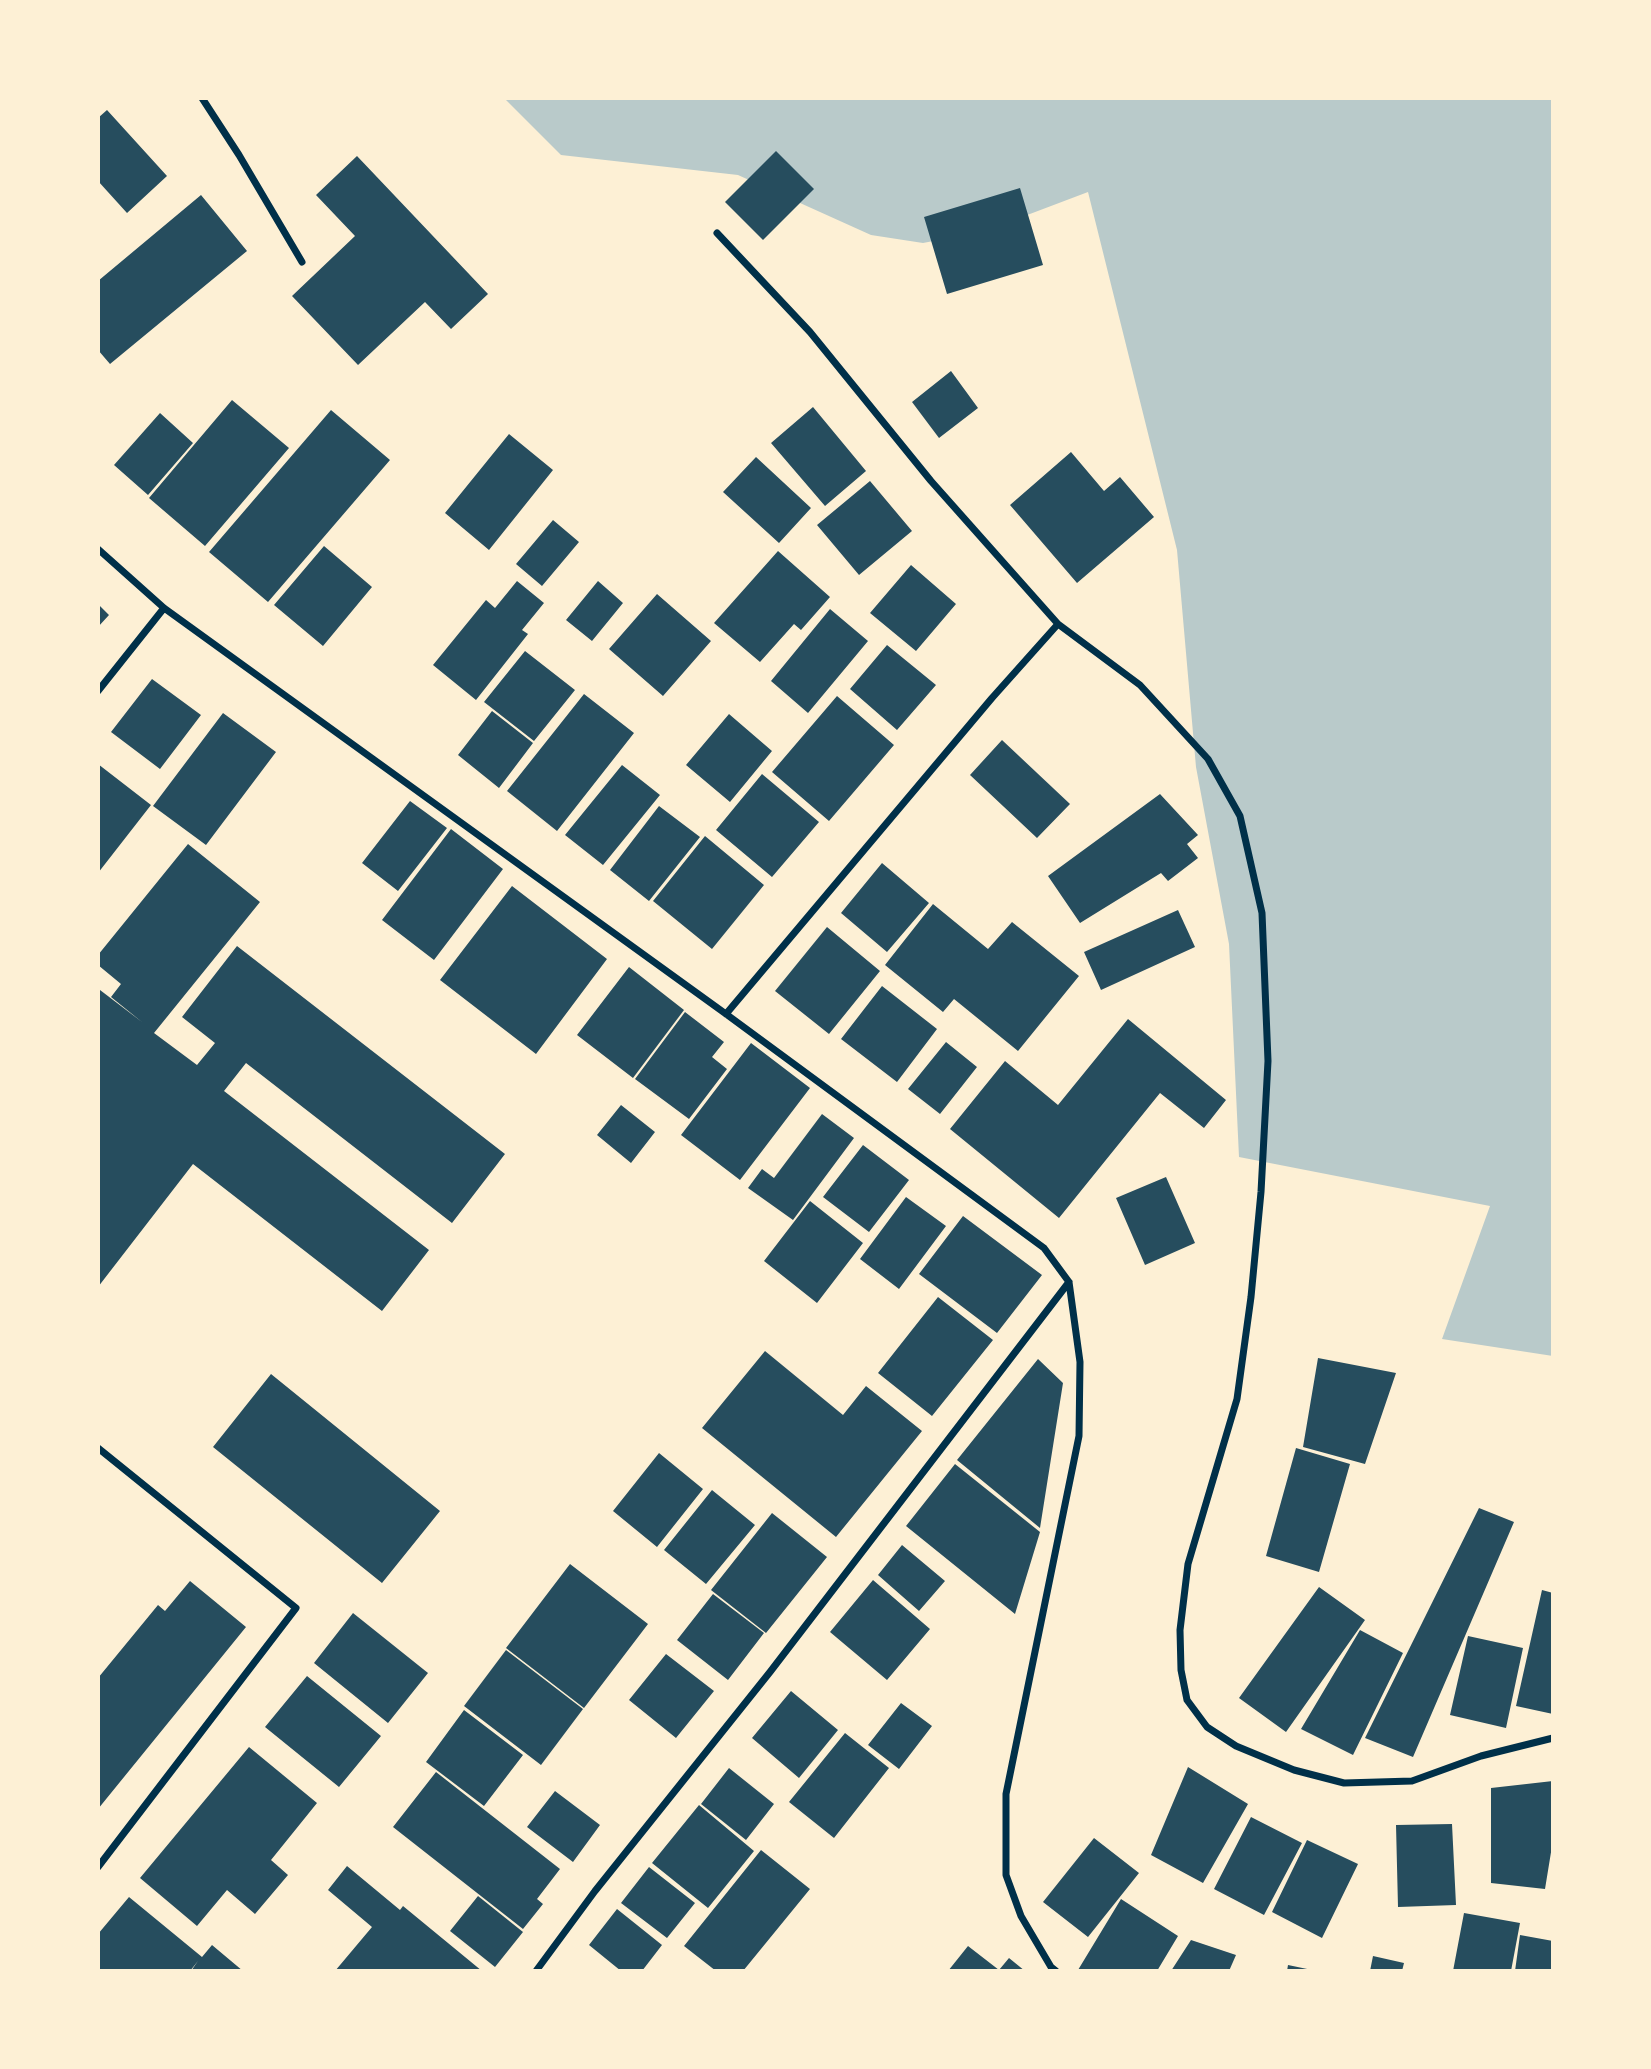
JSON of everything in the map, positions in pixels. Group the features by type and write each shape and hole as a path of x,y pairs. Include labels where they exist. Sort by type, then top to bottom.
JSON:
{"street":[{"path":"202,98 302,262"},
{"path":"717,233 810,332 931,481 1059,624 1140,685 1208,759 1240,816 1262,913 1268,1061 1259,1218 1237,1399 1188,1564 1180,1630 1181,1670 1187,1700 1207,1727 1236,1745 1294,1770 1344,1783 1412,1781 1481,1756 1553,1738"},
{"path":"98,549 164,608 1045,1248 1069,1282 1080,1362 1079,1436 1006,1794 1006,1875 1021,1916 1055,1971"},
{"path":"98,691 164,608"},
{"path":"726,1014 992,698 1059,624"},
{"path":"536,1971 595,1891 770,1672 1069,1282"},
{"path":"98,1448 296,1608 98,1867"}],"shaded area":[{"path":"504,98 1553,98 1553,1356 1442,1339 1490,1206 1239,1157 1229,944 1196,767 1177,550 1088,192 985,231 923,243 871,235 738,175 561,155"}],"building":[{"path":"107,110 167,176 127,213 98,181 98,118"},
{"path":"776,151 814,189 763,240 725,202"},
{"path":"357,156 488,294 451,329 425,302 358,365 292,296 355,236 316,195"},
{"path":"1020,188 1043,265 947,294 924,217"},
{"path":"201,195 247,251 110,364 98,350 98,281"},
{"path":"951,371 978,408 939,438 912,402"},
{"path":"232,400 289,448 205,546 149,498"},
{"path":"813,407 866,471 825,506 771,443"},
{"path":"331,410 390,460 268,602 209,552"},
{"path":"160,413 193,443 148,495 114,465"},
{"path":"509,434 553,470 489,550 445,513"},
{"path":"1071,452 1104,491 1120,477 1154,517 1077,583 1010,505"},
{"path":"756,457 811,508 779,543 723,492"},
{"path":"870,481 912,531 859,575 817,525"},
{"path":"553,520 579,542 542,586 516,564"},
{"path":"324,546 372,587 323,646 274,605"},
{"path":"778,551 830,597 801,630 794,624 760,662 714,623"},
{"path":"911,565 956,604 916,651 870,613"},
{"path":"517,581 544,603 522,630 528,634 476,700 433,665 486,600 495,608"},
{"path":"598,581 623,603 592,641 566,620"},
{"path":"657,594 711,641 663,696 609,649"},
{"path":"98,604 109,615 98,627"},
{"path":"830,609 868,641 808,713 771,681"},
{"path":"887,645 936,685 897,730 850,689"},
{"path":"525,651 575,690 534,741 484,702"},
{"path":"152,679 201,715 160,769 111,732"},
{"path":"584,694 634,733 557,831 507,791"},
{"path":"837,696 894,745 829,821 772,772"},
{"path":"492,711 533,743 499,788 458,755"},
{"path":"223,713 276,752 206,845 153,806"},
{"path":"729,714 772,751 730,802 686,765"},
{"path":"1002,740 1070,804 1037,838 970,775"},
{"path":"98,764 151,805 98,873"},
{"path":"622,765 660,795 603,865 565,835"},
{"path":"762,774 819,822 772,877 716,830"},
{"path":"1160,794 1198,835 1187,844 1198,858 1168,881 1161,873 1080,923 1048,876"},
{"path":"410,801 447,828 398,891 362,863"},
{"path":"659,806 700,837 649,901 610,870"},
{"path":"451,829 503,869 434,960 382,920"},
{"path":"705,836 764,885 712,949 653,901"},
{"path":"188,844 260,902 154,1033 197,1065 215,1043 182,1017 237,946 505,1154 452,1223 246,1063 224,1091 429,1250 382,1311 193,1164 98,1287 100,990 142,1022 111,997 121,984 98,965 98,955"},
{"path":"882,863 929,903 887,952 841,913"},
{"path":"512,886 607,959 536,1054 440,980"},
{"path":"933,904 988,949 1012,922 1079,976 1018,1051 954,999 943,1012 885,965"},
{"path":"1178,910 1195,947 1101,990 1084,952"},
{"path":"827,927 880,971 829,1034 775,991"},
{"path":"629,967 684,1010 633,1078 577,1035"},
{"path":"882,986 937,1029 897,1082 841,1039"},
{"path":"685,1012 724,1042 712,1057 727,1069 689,1119 635,1079"},
{"path":"1128,1019 1226,1100 1204,1128 1160,1093 1059,1218 950,1129 1005,1061 1058,1105"},
{"path":"946,1042 977,1067 940,1114 908,1089"},
{"path":"751,1043 810,1088 740,1180 681,1135"},
{"path":"621,1105 655,1132 631,1163 597,1135"},
{"path":"822,1114 854,1138 793,1220 748,1188 762,1169 774,1178"},
{"path":"863,1145 909,1180 869,1232 823,1197"},
{"path":"1166,1177 1195,1243 1145,1265 1116,1198"},
{"path":"906,1197 946,1226 899,1289 860,1259"},
{"path":"810,1201 863,1243 817,1303 764,1261"},
{"path":"963,1216 1042,1275 997,1333 919,1274"},
{"path":"938,1297 993,1340 932,1416 878,1373"},
{"path":"765,1351 843,1415 866,1386 922,1431 836,1537 702,1428"},
{"path":"1318,1358 1396,1373 1365,1464 1303,1447"},
{"path":"1038,1359 1063,1383 1040,1528 957,1460"},
{"path":"271,1374 440,1511 382,1583 213,1447"},
{"path":"1296,1448 1350,1464 1319,1572 1266,1556"},
{"path":"659,1453 703,1489 657,1547 613,1511"},
{"path":"955,1464 1040,1532 1015,1614 906,1526"},
{"path":"712,1490 755,1525 706,1584 664,1550"},
{"path":"1479,1508 1514,1522 1413,1757 1365,1738"},
{"path":"772,1513 827,1557 766,1633 711,1590"},
{"path":"902,1545 945,1581 919,1611 878,1575"},
{"path":"570,1564 648,1624 584,1708 506,1648"},
{"path":"873,1580 930,1629 887,1680 830,1632"},
{"path":"190,1581 246,1627 98,1809 98,1678 158,1605 165,1611"},
{"path":"1319,1587 1365,1620 1286,1732 1239,1698"},
{"path":"1542,1590 1553,1593 1553,1714 1516,1706"},
{"path":"713,1594 764,1633 728,1680 677,1640"},
{"path":"353,1613 428,1673 388,1723 314,1663"},
{"path":"1360,1630 1403,1653 1353,1755 1301,1729"},
{"path":"1468,1636 1523,1648 1506,1728 1450,1715"},
{"path":"506,1650 583,1709 541,1765 464,1706"},
{"path":"666,1654 714,1691 676,1738 629,1700"},
{"path":"307,1676 381,1736 339,1787 265,1727"},
{"path":"791,1691 838,1730 799,1778 752,1738"},
{"path":"901,1703 932,1726 899,1769 868,1745"},
{"path":"464,1710 523,1755 484,1806 426,1762"},
{"path":"845,1733 889,1768 834,1838 789,1802"},
{"path":"249,1747 317,1803 271,1860 288,1875 255,1914 227,1890 197,1926 140,1878"},
{"path":"1188,1767 1248,1804 1203,1883 1151,1855"},
{"path":"729,1768 774,1804 746,1840 701,1804"},
{"path":"436,1772 560,1869 537,1899 543,1904 523,1929 393,1827"},
{"path":"1553,1781 1553,1840 1545,1889 1491,1883 1491,1788"},
{"path":"555,1791 600,1825 573,1862 527,1827"},
{"path":"699,1805 754,1851 708,1908 652,1863"},
{"path":"1251,1817 1302,1843 1264,1915 1214,1889"},
{"path":"1452,1824 1456,1905 1398,1907 1396,1825"},
{"path":"1094,1838 1139,1873 1088,1937 1043,1902"},
{"path":"1307,1840 1358,1864 1322,1938 1272,1912"},
{"path":"761,1850 810,1889 743,1971 716,1971 684,1946"},
{"path":"347,1866 400,1910 403,1906 482,1971 335,1971 372,1927 328,1890"},
{"path":"649,1867 695,1903 667,1938 621,1903"},
{"path":"478,1896 523,1932 495,1967 450,1931"},
{"path":"129,1897 202,1957 212,1945 243,1971 191,1971 198,1961 190,1971 98,1971 98,1934"},
{"path":"1121,1899 1178,1936 1157,1971 1078,1970"},
{"path":"617,1909 662,1945 642,1971 621,1971 589,1945"},
{"path":"1464,1913 1520,1923 1511,1971 1453,1971"},
{"path":"1520,1935 1553,1941 1553,1971 1515,1971"},
{"path":"1191,1940 1236,1955 1229,1971 1171,1971"},
{"path":"968,1946 999,1970 1009,1958 1025,1971 948,1971"},
{"path":"1373,1956 1404,1963 1402,1971 1370,1971"},
{"path":"1288,1965 1312,1970 1287,1971"}]}
